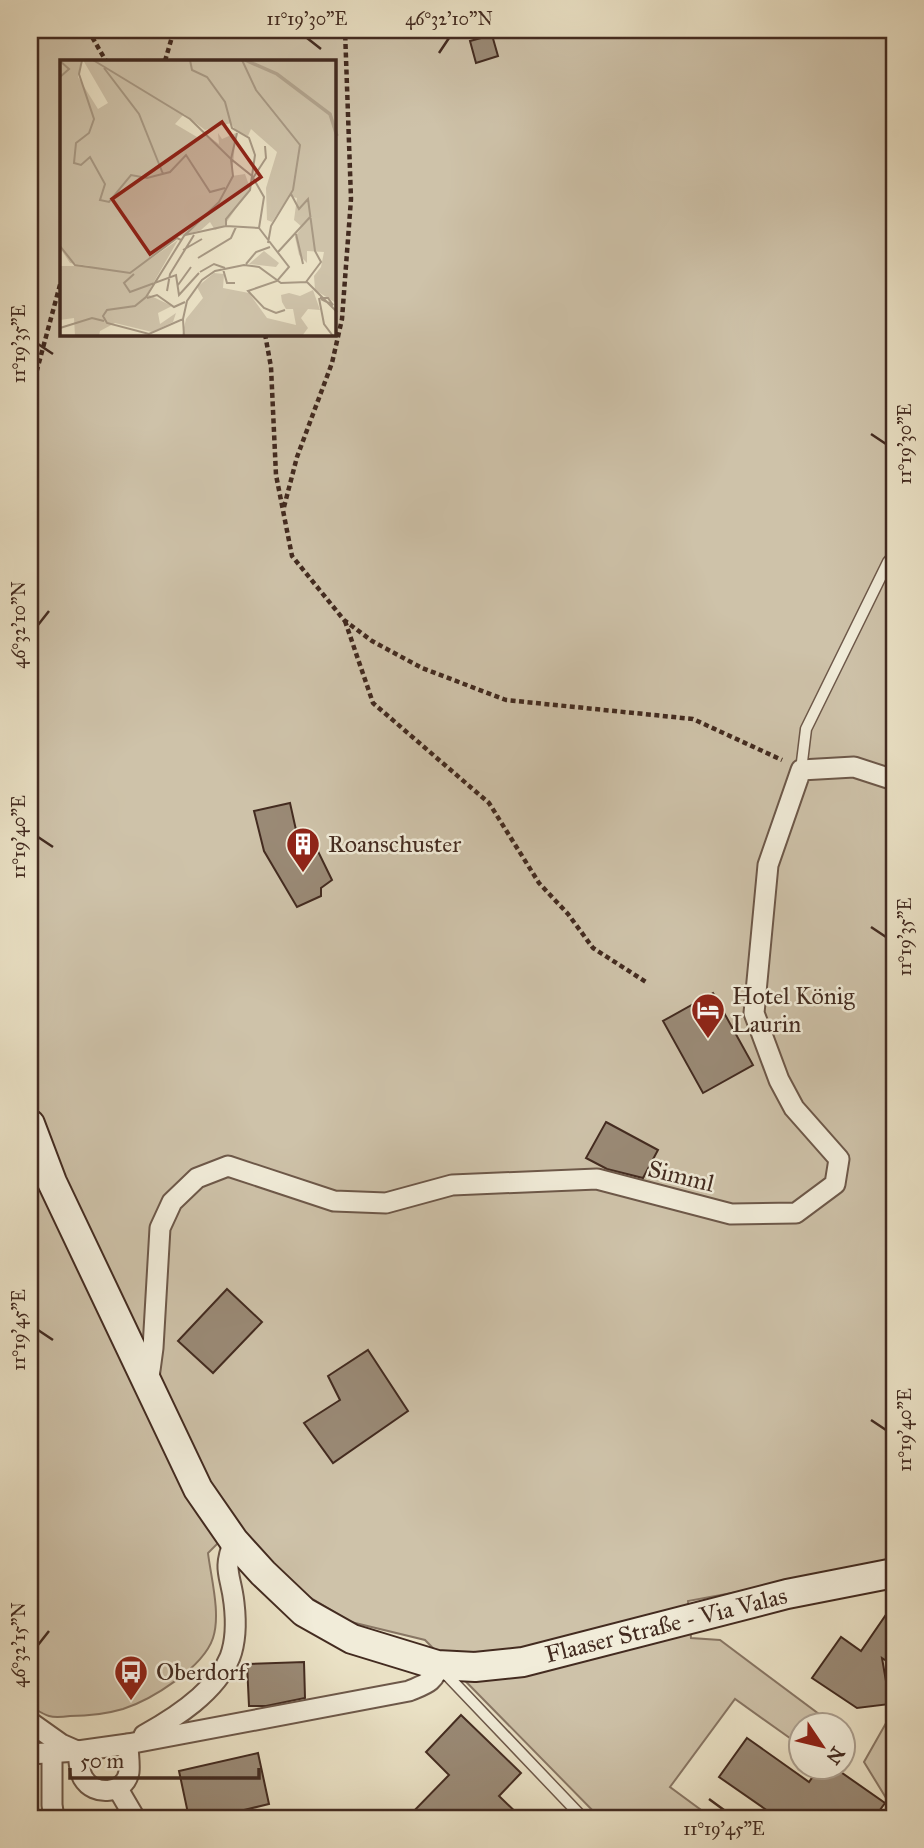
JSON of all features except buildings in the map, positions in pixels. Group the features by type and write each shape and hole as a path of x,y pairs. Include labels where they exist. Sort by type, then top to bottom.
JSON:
{"main road":[{"name":"Flaaser Straße - Via Valas","path":"30,1124 52,1182 198,1489 234,1541 263,1573 304,1612 352,1639 437,1665 475,1667 523,1662 787,1594 894,1573"}],"street":[{"path":"801,770 854,767 894,780"},
{"name":"Simml","path":"148,1386 153,1348 160,1228 172,1202 197,1178 228,1166 334,1200 386,1203 452,1185 597,1179 731,1214 796,1213 835,1184 839,1158 794,1108 779,1080 754,1013 768,865 801,770"},
{"path":"128,1744 186,1709 219,1675 229,1658 234,1638 234,1603 227,1570 234,1541"},
{"path":"30,1754 128,1744 409,1691 431,1681 437,1674 437,1665"},
{"path":"30,1722 61,1744 78,1751"},
{"path":"78,1751 82,1778 91,1787 108,1791 118,1788 126,1780 129,1771 128,1744"},
{"path":"52,1753 51,1797 54,1818"},
{"path":"118,1788 135,1818"}],"lane":[{"path":"801,770 806,729 855,626 894,555"},
{"path":"437,1665 583,1818"}],"path":[{"path":"42,30 46,33 55,30"},
{"path":"88,30 105,60"},
{"path":"165,60 174,30"},
{"path":"283,507 332,363 342,319 351,199 345,30"},
{"path":"30,396 60,285"},
{"path":"265,336 271,367 276,475 292,556 344,620 372,640 422,668 506,700 694,719 801,770"},
{"path":"344,620 373,703 489,803 539,883 568,914 593,948 646,982"}],"shaded area":[{"path":"30,30 894,30 894,1563 688,1601 691,1638 720,1640 816,1712 788,1712 788,1737 735,1699 670,1787 712,1818 600,1818 425,1640 351,1622 296,1589 234,1527 208,1553 216,1618 213,1638 199,1660 175,1681 134,1705 90,1715 54,1717 30,1706"},
{"path":"894,1709 894,1811 864,1762"}],"place":[{"name":"Roanschuster","path":"303,874"},
{"name":"Hotel König Laurin","path":"708,1040"},
{"name":"Oberdorf","path":"131,1702"}]}
